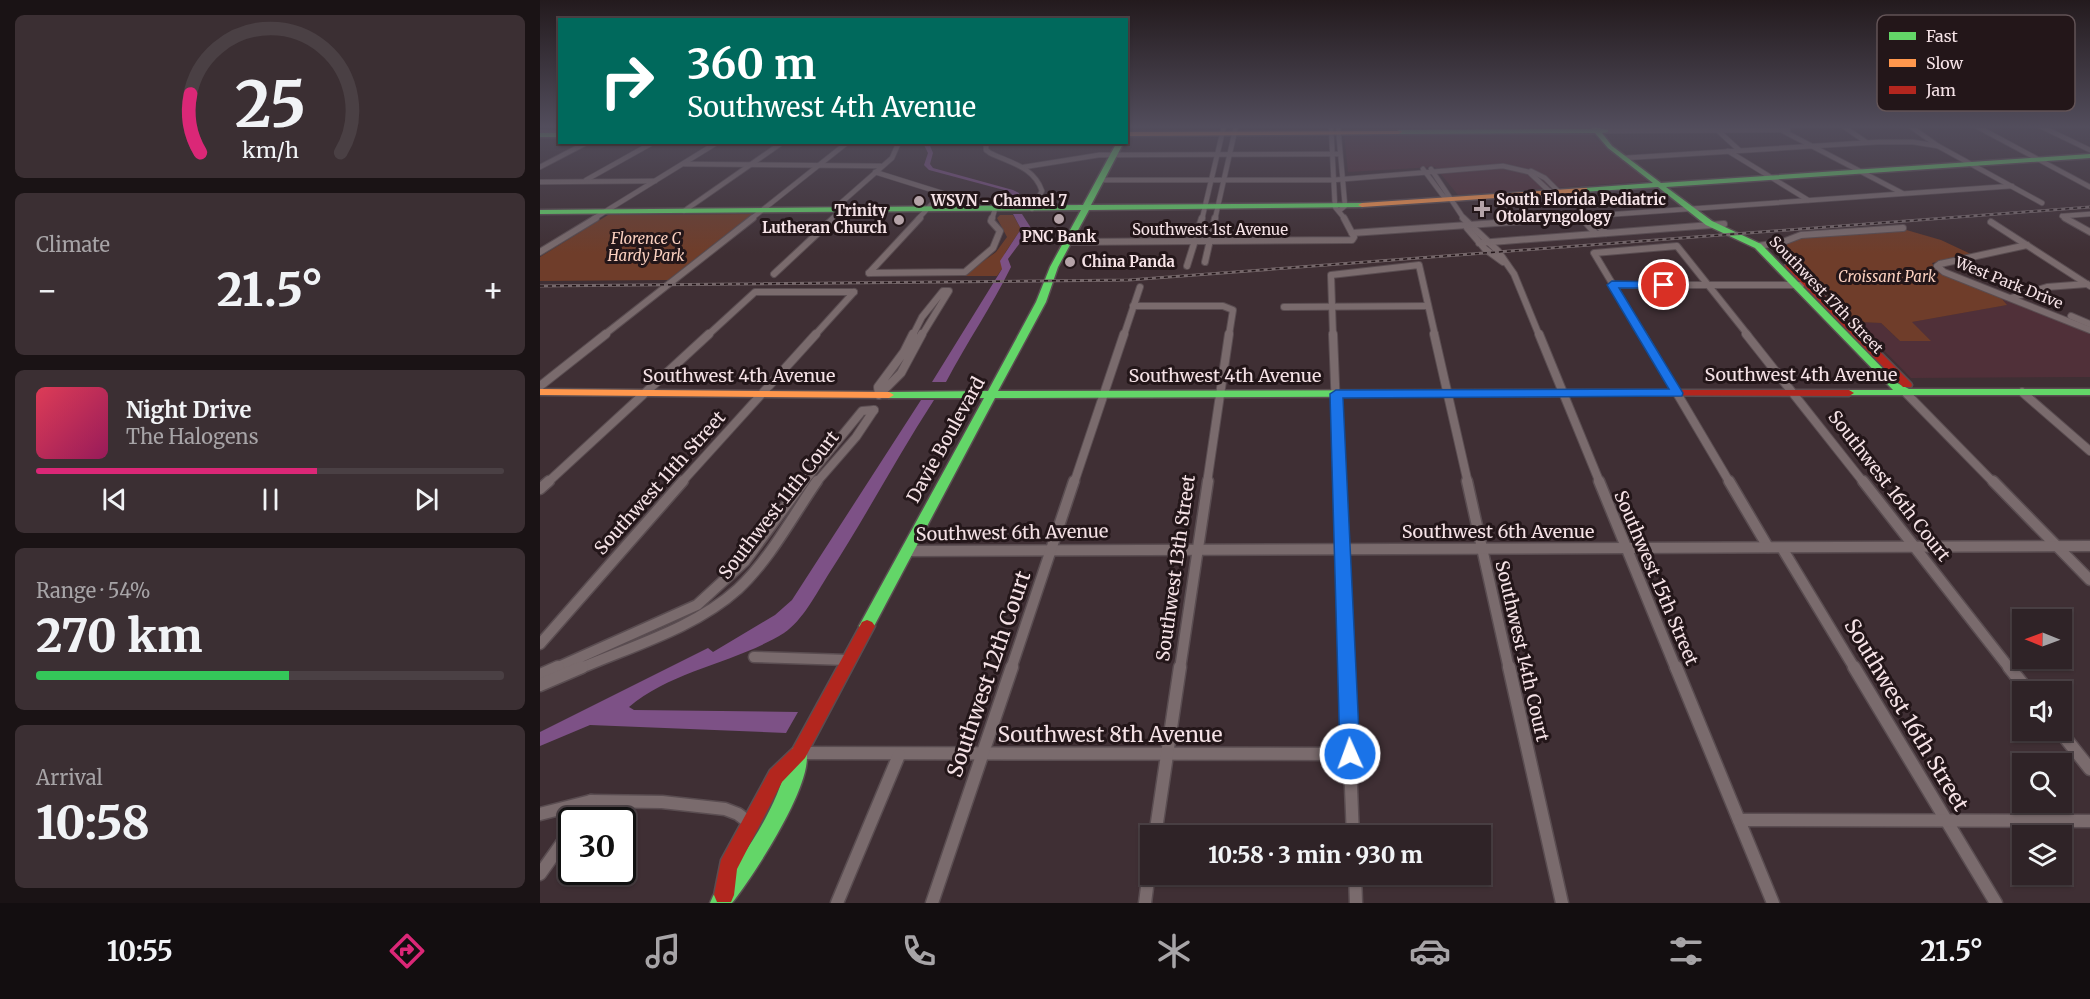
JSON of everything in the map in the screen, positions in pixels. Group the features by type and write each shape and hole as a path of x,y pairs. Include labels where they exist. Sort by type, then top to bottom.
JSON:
{"main road":[{"name":"Davie Boulevard","path":"722,899 728,867 776,776 799,753 1041,302 1068,242 1106,168"},
{"name":"Southwest 17th Street","path":"1644,168 1719,225 1762,245 1906,389"},
{"path":"540,212 1340,208 1766,177 1925,168"},
{"name":"Southwest 17th Street","path":"1802,285 1893,385"},
{"name":"Southwest 4th Avenue","path":"1789,389 1893,385 1906,389 2090,392"},
{"name":"Southwest 4th Avenue","path":"540,388 647,391 1105,391 1906,389 2090,385"},
{"name":"Davie Boulevard","path":"722,899 750,865 795,777 799,753"}],"street":[{"path":"583,181 606,168"},
{"path":"542,250 676,168"},
{"path":"684,212 746,168"},
{"path":"540,388 815,168"},
{"path":"774,274 879,168"},
{"path":"1025,168 1041,184 1042,191 1032,209"},
{"path":"1205,262 1210,242 1211,178 1213,168"},
{"path":"1187,266 1226,168"},
{"path":"1333,168 1340,208 1352,236"},
{"path":"1340,208 1341,168"},
{"path":"1101,178 1333,178 1463,168"},
{"path":"1514,168 1538,173 1558,193"},
{"path":"1747,168 1766,177"},
{"path":"1747,168 1808,200"},
{"path":"1753,168 1799,201"},
{"path":"1856,168 1864,172"},
{"path":"1857,168 1903,193"},
{"path":"1981,168 2042,203"},
{"path":"2054,168 2090,187"},
{"name":"Southwest 15th Street","path":"1428,170 1452,196 1451,201"},
{"name":"Southwest 15th Street","path":"1428,170 1434,185 1444,197 1451,201 1469,225 1488,242 1514,274 1773,903"},
{"path":"875,172 942,193 869,273 965,272 993,248 998,239 1000,231 991,221 995,209"},
{"path":"540,182 656,181"},
{"path":"1434,185 1442,184"},
{"name":"Southwest 1st Avenue","path":"1068,242 1210,242 1352,236 1584,216 2012,186"},
{"path":"2090,214 2062,216 2090,232"},
{"path":"1595,233 1581,219 1584,216 1591,218 1606,233"},
{"path":"1991,222 2089,285"},
{"name":"Southwest 15th Street","path":"1469,225 1467,228 1479,243 1508,266"},
{"path":"1479,243 1719,225"},
{"path":"1762,245 1784,243 1801,235 1902,228"},
{"name":"West Park Drive","path":"2027,245 1940,264 2090,330"},
{"name":"Southwest 16th Court","path":"1612,285 1594,253 1677,246 2020,681"},
{"name":"Southwest 14th Court","path":"1332,306 1333,273 1419,265 1562,903"},
{"path":"1612,285 1802,285"},
{"path":"1612,285 1768,547"},
{"path":"2015,296 2047,287 2089,285"},
{"name":"Southwest 12th Court","path":"932,903 1140,287"},
{"path":"950,291 925,328 914,355 882,390 904,352 914,329 938,295 950,291"},
{"name":"Southwest 11th Street","path":"540,644 622,547 854,292 755,292 647,391"},
{"name":"West Park Drive","path":"2015,296 2090,324"},
{"name":"Southwest 13th Street","path":"1133,306 1231,307 1233,310 1157,825"},
{"path":"1332,306 1353,825"},
{"path":"1284,307 1428,306"},
{"name":"Southwest 17th Street","path":"1906,389 2090,580"},
{"path":"540,489 647,391"},
{"path":"2022,392 2090,451"},
{"name":"Southwest 11th Court","path":"540,675 697,605 731,579 808,476 862,411 874,410 856,437 823,472 771,548 738,589 716,606 688,622 540,685"},
{"name":"Southwest 6th Avenue","path":"906,551 2090,546"},
{"path":"756,548 771,548"},
{"name":"Southwest 16th Street","path":"1782,548 1996,903"},
{"path":"754,657 848,660"},
{"path":"2068,741 2090,769"},
{"name":"Southwest 8th Avenue","path":"799,753 899,755 1350,754"},
{"path":"837,903 899,755"},
{"path":"587,807 591,801"},
{"path":"540,814 591,801 662,802 724,809 738,814 751,824"},
{"path":"1739,820 2090,821"},
{"path":"540,874 558,849"},
{"path":"1144,903 1147,885"},
{"path":"1355,885 1356,903"}],"shaded area":[{"path":"927,168 934,168 1013,190 1019,193 1021,205 1013,205 1011,193 1004,190"},
{"path":"1348,168 1415,168 1348,172"},
{"path":"1436,168 1633,168 1649,181 1458,195"},
{"path":"1013,214 1022,214 1031,228 1008,259 1011,267 946,382 932,382 1002,269 1000,261 1021,229"},
{"path":"2006,297 2090,332 2090,377 1911,378 1856,322 1881,323 1900,341 1930,340 1911,322 2006,305 2001,298"},
{"path":"921,400 934,400 809,606 791,628 746,652 665,684 646,694 629,707 634,710 798,712 786,733 590,725 540,746 540,732 708,648 713,652 775,615 792,600"}],"green space":[{"name":"Florence C Hardy Park","path":"752,214 668,280 540,281 540,257 608,215"},
{"path":"1000,215 1013,215 1021,229 1005,253 1002,269 997,276 963,276 996,252 1007,237 997,218"},
{"name":"Croissant Park","path":"1903,229 1941,240 1973,255 1932,263 1936,270 2001,298 2007,305 1912,322 1931,341 1900,341 1881,323 1856,322 1776,247 1802,238"}],"railway":[{"path":"540,286 1129,280 2090,207"}],"traffic: fast":[{"path":"867,626 1041,302 1054,267 1107,168"},
{"path":"1638,168 1709,223 1758,246 1893,385 1905,392"},
{"path":"1584,190 1909,168"},
{"path":"540,212 1362,205"},
{"path":"1849,393 2090,392"},
{"path":"889,395 1561,393"},
{"path":"720,903 769,832 788,793 799,753"}],"traffic: slow":[{"path":"1362,205 1584,190"},
{"path":"540,392 889,395"}],"traffic: jam":[{"path":"1789,265 1907,385"},
{"path":"1561,393 1849,393"},
{"path":"724,895 728,867 776,776 799,753 867,626"}],"place":[{"name":"WSVN - Channel 7","path":"919,201"},
{"name":"South Florida Pediatric Otolaryngology","path":"1482,209"},
{"name":"PNC Bank","path":"1059,219"},
{"name":"Trinity Lutheran Church","path":"899,220"},
{"name":"China Panda","path":"1070,262"}],"route":[{"path":"1350,754 1336,394 1677,393 1612,285 1664,285"}]}
